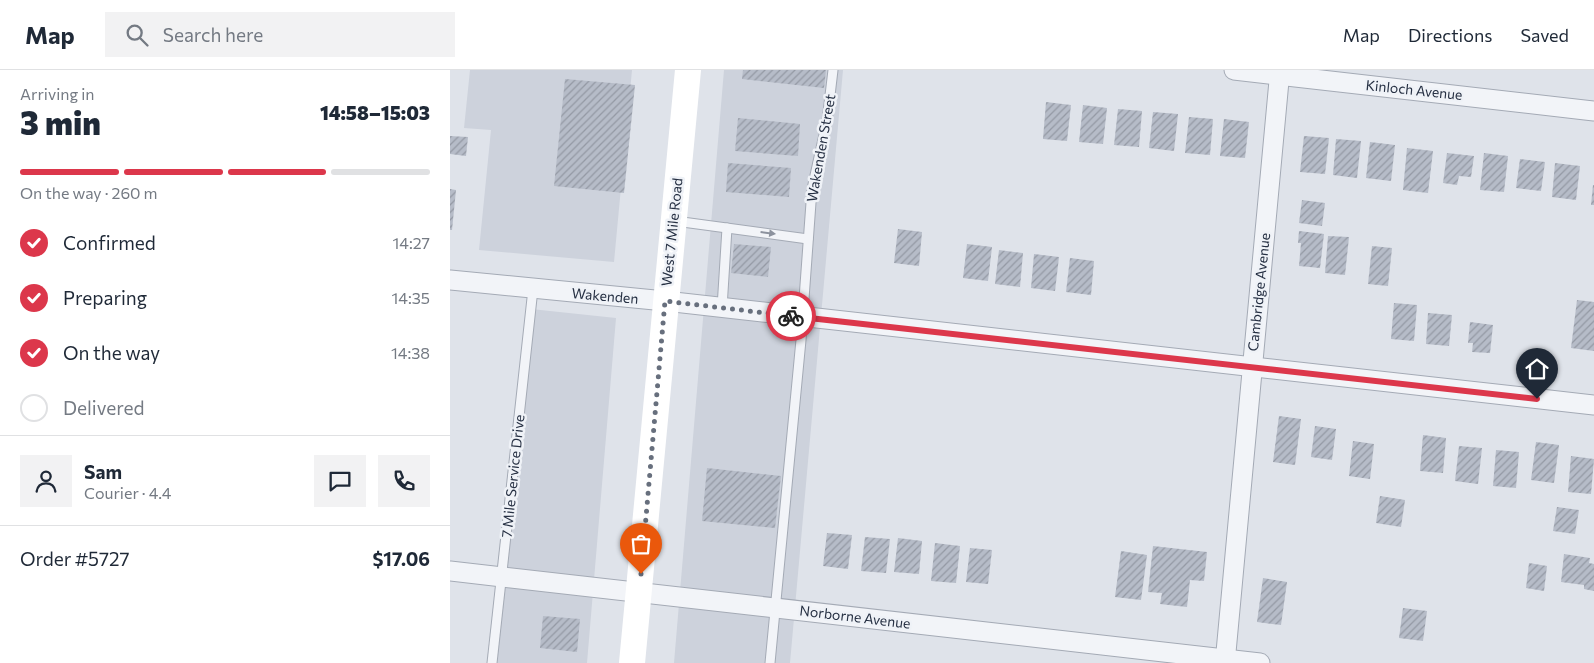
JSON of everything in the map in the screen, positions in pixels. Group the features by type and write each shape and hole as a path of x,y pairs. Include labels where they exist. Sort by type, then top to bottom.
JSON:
{"main road":[{"name":"West 7 Mile Road","path":"632,663 688,70"}],"street":[{"name":"Kinloch Avenue","path":"1234,70 1280,73 1594,110"},
{"name":"Cambridge Avenue","path":"1225,661 1280,73"},
{"name":"Wakenden","path":"450,280 665,301 1594,405"},
{"name":"Norborne Avenue","path":"450,571 1225,661 1260,663"}],"lane":[{"name":"Wakenden Street","path":"803,317 812,189 827,121 833,70"},
{"path":"674,221 808,239"},
{"path":"722,308 727,228"},
{"name":"7 Mile Service Drive","path":"492,663 533,289"},
{"path":"770,663 803,317"}],"shaded area":[{"path":"470,70 632,70 614,262 479,250 491,130 464,128"},
{"path":"724,70 843,70 790,663 674,663"},
{"path":"531,309 616,318 587,663 494,663"}],"building":[{"path":"743,70 826,70 824,88 742,79"},
{"path":"565,79 635,85 624,193 554,186"},
{"path":"1046,102 1071,105 1067,141 1043,139"},
{"path":"1083,105 1107,108 1103,144 1079,142"},
{"path":"1118,109 1142,111 1139,147 1114,145"},
{"path":"1153,112 1178,114 1174,151 1149,148"},
{"path":"1189,117 1213,119 1210,155 1185,153"},
{"path":"738,118 800,124 798,156 735,151"},
{"path":"1224,119 1249,122 1245,158 1220,156"},
{"path":"450,136 468,137 466,156 450,154"},
{"path":"1304,136 1329,138 1325,174 1300,172"},
{"path":"1336,139 1361,141 1357,178 1333,175"},
{"path":"1370,142 1395,145 1391,181 1366,178"},
{"path":"1407,148 1433,151 1428,193 1403,190"},
{"path":"1447,153 1474,156 1471,177 1459,176 1457,185 1443,183"},
{"path":"1484,153 1508,156 1504,192 1480,190"},
{"path":"1520,159 1545,162 1541,191 1516,188"},
{"path":"728,163 791,168 789,197 726,192"},
{"path":"1555,163 1580,166 1576,200 1552,197"},
{"path":"1593,185 1594,205 1591,205"},
{"path":"450,189 456,190 452,230 450,230"},
{"path":"1302,200 1325,203 1322,226 1299,223"},
{"path":"898,229 922,232 919,266 894,263"},
{"path":"1299,231 1324,234 1320,268 1299,266 1301,243 1298,243"},
{"path":"1328,236 1349,237 1345,275 1325,273"},
{"path":"734,244 771,247 768,277 731,273"},
{"path":"967,244 992,247 988,281 963,278"},
{"path":"1372,246 1392,248 1388,286 1368,284"},
{"path":"999,250 1023,253 1020,287 995,284"},
{"path":"1034,254 1059,257 1055,291 1031,288"},
{"path":"1070,258 1094,261 1091,295 1066,292"},
{"path":"1577,300 1594,302 1594,351 1571,348"},
{"path":"1394,303 1417,305 1414,341 1391,339"},
{"path":"1428,313 1452,315 1449,346 1426,344"},
{"path":"1470,322 1493,325 1490,353 1472,352 1473,343 1468,343"},
{"path":"1279,416 1301,419 1295,465 1273,462"},
{"path":"1315,426 1336,429 1332,460 1311,457"},
{"path":"1423,435 1446,438 1443,473 1420,471"},
{"path":"1353,441 1374,444 1370,479 1349,476"},
{"path":"1536,442 1559,445 1554,483 1531,480"},
{"path":"1459,446 1482,448 1478,484 1455,481"},
{"path":"1496,450 1519,452 1516,488 1493,486"},
{"path":"1571,456 1594,459 1591,494 1568,492"},
{"path":"707,468 781,476 775,528 702,521"},
{"path":"1380,496 1405,500 1401,527 1376,523"},
{"path":"1557,507 1579,510 1575,534 1553,531"},
{"path":"827,533 852,535 848,569 823,566"},
{"path":"865,537 890,539 886,573 861,571"},
{"path":"898,538 922,541 919,574 894,572"},
{"path":"935,543 960,546 956,583 931,581"},
{"path":"1153,546 1207,552 1204,581 1190,580 1187,607 1160,604 1162,593 1148,592"},
{"path":"970,548 992,550 988,584 966,582"},
{"path":"1121,551 1147,555 1141,600 1115,597"},
{"path":"1564,554 1590,558 1589,563 1594,564 1594,591 1584,589 1584,585 1561,582"},
{"path":"1529,563 1547,566 1544,591 1526,588"},
{"path":"1263,578 1287,582 1281,625 1257,622"},
{"path":"1403,608 1427,611 1423,641 1399,638"},
{"path":"543,616 580,619 577,652 540,648"}],"way so far":[{"path":"641,574 665,301 791,316"}],"route":[{"path":"791,316 1537,399"}]}
